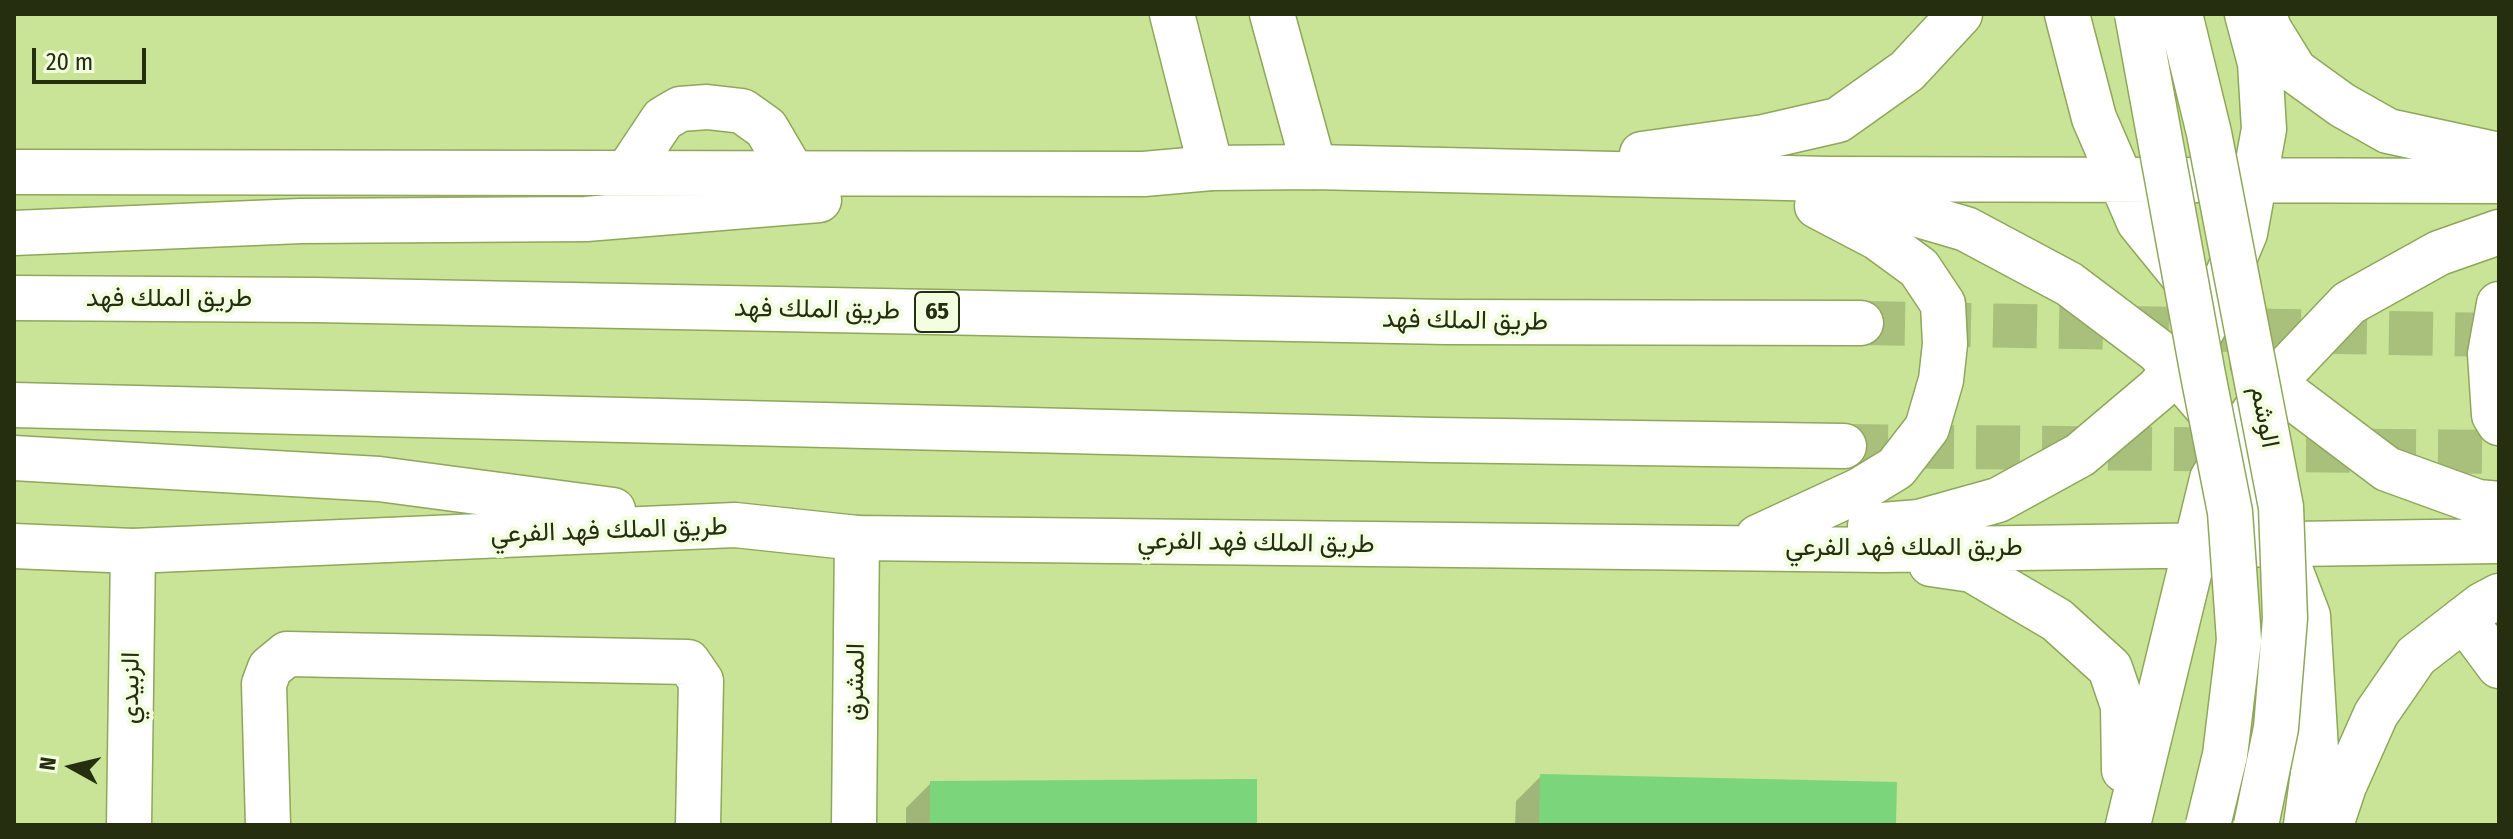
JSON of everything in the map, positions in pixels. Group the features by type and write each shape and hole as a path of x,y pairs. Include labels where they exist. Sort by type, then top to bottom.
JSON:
{"main road":[{"path":"1172,14 1211,168"},
{"path":"1272,14 1314,167"},
{"path":"1515,172 1764,137 1838,120 1907,71 1960,14"},
{"path":"2067,14 2094,118 2139,222 2253,365 2387,469 2478,502 2499,504"},
{"name":"الوشم","path":"2137,14 2230,512 2239,640 2225,755 2208,825"},
{"name":"الوشم","path":"2180,14 2209,133 2281,507 2285,618 2276,728 2256,825"},
{"path":"1553,546 1758,537 1919,522 1998,500 2080,455 2158,389 2191,352 2245,233 2264,129 2260,63 2247,14"},
{"path":"2264,14 2269,29 2295,71 2342,105 2388,131 2499,155"},
{"path":"627,173 663,119 680,109 707,107 742,111 766,128 793,174"},
{"path":"14,233 301,221 586,219 1211,168 1314,167 1829,179 2499,181"},
{"path":"14,172 1144,174"},
{"path":"1664,175 1877,203 1966,229 2069,284 2158,351 2245,452 2308,616 2316,750 2306,825"},
{"path":"1664,175 1806,200 1878,238 1919,268 1943,304 1945,344 1941,380 1927,428 1896,468 1860,490 1758,537"},
{"path":"2126,825 2212,479 2235,441 2273,383 2349,303 2439,253 2499,232"},
{"name":"طريق الملك فهد","path":"14,298 315,300 1447,322 1861,323"},
{"path":"2499,304 2490,354 2494,415 2499,423"},
{"path":"14,405 1433,440 1844,446"},
{"path":"14,458 379,479 735,525"},
{"name":"طريق الملك فهد الفرعي","path":"14,546 133,551 735,525 857,538 1822,549 2499,541"},
{"name":"المشرق","path":"854,825 857,538"},
{"path":"1822,549 1972,570 2057,620 2110,668 2123,706 2126,825"},
{"name":"الزبيدي","path":"129,825 133,551"},
{"path":"2331,825 2344,786 2376,714 2416,656 2481,608 2499,666"},
{"path":"268,825 264,684 270,668 287,654 688,662 701,681 698,825"}],"building":[{"path":"1540,774 1897,782 1896,825 1539,825"},
{"path":"1257,779 1257,825 930,825 930,781"}],"tunnel":[{"path":"1861,323 2499,335"},
{"path":"1844,446 2499,452"}]}
